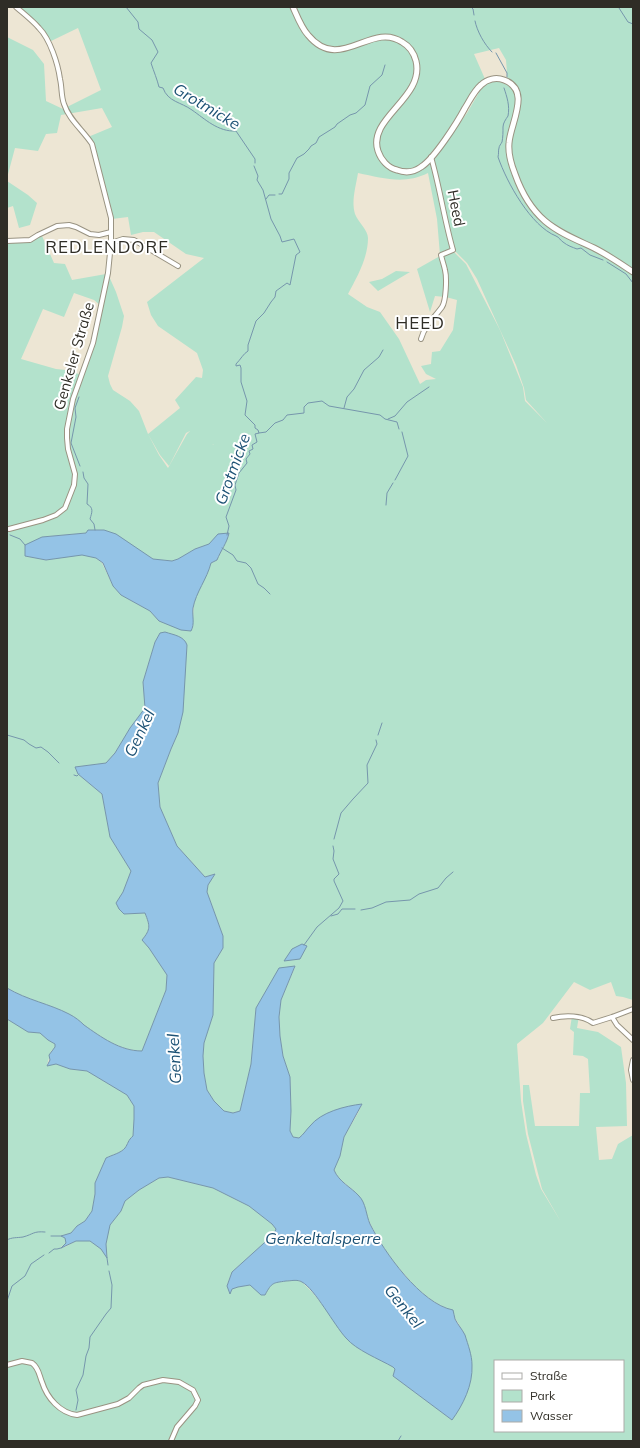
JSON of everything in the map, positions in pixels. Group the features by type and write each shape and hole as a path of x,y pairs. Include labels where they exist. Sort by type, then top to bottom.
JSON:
{"main road":[{"path":"293,8 308,36 326,48 340,50 348,49 375,38 386,36 399,40 409,48 414,55 417,63 415,80 409,92 380,131 377,139 377,148 380,157 393,169 410,171 419,168 426,163 453,128 480,85 494,78 499,78 508,82 515,89 518,98 510,135 508,149 509,156 519,184 531,206 541,217 558,230 633,272"}],"street":[{"name":"Genkeler Straße","path":"8,530 56,515 66,508 72,491 75,474 68,449 67,429 73,400 93,343 107,277 112,232 111,218 92,144 75,125 63,103 60,79 51,47 41,29 16,7"},
{"name":"Heed","path":"421,338 423,331 443,306 446,297 446,272 440,255 453,250 446,226 439,184 431,157"},
{"path":"7,241 30,240 38,234 57,226 76,227 90,234 99,235 112,232"},
{"path":"111,243 123,239 134,240 178,266"},
{"path":"553,1018 567,1016 587,1018 593,1022 612,1018 633,1009"},
{"path":"612,1018 617,1025 633,1040"},
{"path":"633,1060 631,1070 633,1080"},
{"path":"7,1365 22,1362 32,1363 39,1370 45,1390 53,1401 62,1410 70,1414 77,1415 124,1401 143,1385 164,1380 179,1382 193,1390 198,1400 196,1406 177,1427 171,1441"}],"green space":[{"path":"16,7 633,7 633,1000 616,996 611,982 590,990 574,982 543,1023 517,1044 521,1101 526,1134 536,1175 541,1189 561,1222 542,1189 528,1134 523,1101 523,1085 529,1085 535,1126 579,1126 580,1093 590,1093 588,1059 583,1056 573,1055 574,1032 570,1029 572,1016 579,1016 577,1028 598,1032 621,1047 626,1083 627,1126 596,1127 599,1160 612,1159 618,1144 633,1135 633,1441 7,1441 7,1019 28,1032 40,1033 55,1044 56,1047 51,1051 47,1065 56,1064 70,1069 87,1071 127,1095 134,1106 133,1136 123,1150 106,1158 95,1183 92,1211 85,1221 77,1226 71,1233 61,1236 66,1238 66,1243 61,1247 65,1247 76,1241 90,1241 101,1249 107,1257 107,1232 110,1225 121,1211 125,1201 139,1190 159,1178 168,1177 213,1188 249,1206 272,1224 276,1229 274,1234 232,1272 227,1285 230,1293 232,1289 250,1285 264,1295 272,1284 277,1282 296,1280 302,1282 359,1349 393,1367 395,1369 393,1376 452,1420 464,1333 455,1318 447,1309 421,1292 396,1264 374,1230 364,1204 357,1194 339,1178 334,1170 340,1156 344,1137 362,1104 310,1126 299,1138 293,1137 290,1131 290,1077 283,1056 279,1017 281,1000 295,967 256,1008 251,1064 240,1111 233,1113 224,1111 214,1101 207,1090 204,1073 204,1042 213,1015 214,963 223,948 223,936 207,892 208,885 214,874 205,877 177,846 160,807 158,783 178,733 187,645 160,633 155,642 143,682 145,708 130,728 115,753 106,763 76,767 78,774 102,794 110,837 131,871 123,892 116,903 124,914 145,913 149,927 142,940 167,975 166,990 142,1051 118,1046 97,1034 69,1014 22,996 7,988 7,241 32,239 42,236 54,263 65,264 72,280 106,274 101,306 94,300 74,293 64,317 43,309 21,359 82,375 94,343 108,274 124,316 108,376 110,384 113,390 130,401 139,411 148,434 180,408 175,400 196,377 202,378 203,370 197,353 158,326 151,315 147,302 204,258 186,254 154,232 143,232 131,235 128,217 112,219 88,137 112,127 102,108 61,115 57,133 46,134 38,151 15,148 7,178 7,37 33,50 44,64 46,101 63,109 101,90 78,28 49,42 41,28","holes":["499,48 506,60 508,85 497,81 488,83 481,89 467,113 434,160 454,250 467,263 477,279 516,365 524,388 526,400 547,423 525,401 523,387 500,330 466,264 453,251 441,255 446,297 457,300 453,330 440,351 432,352 431,364 421,366 426,374 436,379 426,380 420,384 399,339 380,312 367,307 348,294 361,267 368,245 368,235 356,217 354,209 354,194 358,173 402,180 419,177 428,173 437,219 440,255 452,250 438,184 430,163 422,168 407,173 397,173 386,165 409,170 421,166 442,139 476,87 485,79 474,54","190,431 168,468 159,455 148,434 160,455 169,466 186,433","86,533 140,551 153,559 172,561 229,533 217,560 211,563 209,571 197,592 193,614 193,628 188,631 159,621 150,611 121,595 113,586 102,563 96,558 82,554 46,560 25,556 42,537"]},
{"path":"7,181 37,203 30,225 19,228 13,206 7,208"},
{"path":"440,256 445,272 445,297 435,296 430,312 417,269"},
{"path":"396,271 410,272 378,291 369,282 382,279"}],"water":[{"path":"88,530 104,530 116,534 153,559 172,561 195,549 209,544 218,534 229,533 217,560 211,563 194,602 191,631 181,630 159,621 150,611 121,595 113,586 103,563 96,558 82,555 46,560 25,556 25,545 42,537 86,533"},
{"name":"Genkeltalsperre","path":"165,632 181,638 187,645 183,712 178,733 158,783 160,807 177,846 205,877 215,874 208,885 207,892 223,936 223,948 214,963 213,1015 204,1043 204,1073 207,1090 214,1101 224,1111 233,1113 240,1111 251,1064 256,1008 279,968 295,966 281,1000 279,1017 283,1056 290,1077 290,1131 293,1137 299,1138 315,1121 327,1113 348,1106 362,1104 344,1137 340,1156 334,1170 339,1178 361,1199 365,1206 370,1224 394,1262 416,1288 428,1298 441,1306 453,1310 455,1319 465,1335 472,1361 471,1380 460,1408 452,1420 393,1376 395,1369 393,1367 350,1342 341,1332 313,1292 302,1282 294,1280 275,1283 271,1285 265,1295 261,1295 250,1285 232,1289 230,1294 227,1286 232,1272 274,1234 276,1229 272,1224 249,1206 213,1188 168,1177 159,1178 139,1190 125,1201 121,1211 110,1225 106,1244 107,1258 101,1249 90,1241 76,1241 61,1248 66,1243 65,1238 61,1236 71,1233 77,1226 85,1221 92,1211 95,1183 106,1158 123,1150 133,1136 134,1106 127,1095 87,1071 70,1069 56,1064 47,1066 50,1060 49,1055 55,1047 55,1044 40,1033 28,1032 7,1019 7,988 22,996 69,1014 97,1034 118,1046 126,1049 142,1051 166,990 167,975 142,940 149,927 145,913 124,914 116,903 123,892 131,871 110,837 102,794 78,774 75,767 106,763 115,753 130,728 145,708 143,682 155,642 160,633"},
{"path":"302,944 307,946 300,959 284,961 292,949"}],"waterway":[{"name":"Grotmicke","path":"126,7 138,22 139,29 152,40 158,52 151,63 159,87 163,88 165,93 171,99 188,107 212,124 229,131 236,131 255,159 255,163"},
{"path":"471,7 474,15"},
{"path":"619,8 628,22 633,24"},
{"path":"475,21 481,37 492,52"},
{"path":"496,53 507,73 507,77"},
{"path":"279,194 282,194 289,179 289,173 297,158 316,143 319,137 350,115 356,113 365,105 370,86 382,75 385,65"},
{"path":"504,88 509,112 503,126 502,142 499,147 498,157 507,179 529,213 547,231 568,245 577,249 581,248 590,255 603,260"},
{"name":"Grotmicke","path":"227,535 229,526 226,517 236,490 235,485 239,473 247,463 246,459 250,454 249,451 253,449 252,445 257,442 255,434 259,433 255,428 255,425 245,415 247,401 241,382 241,368 240,365 236,366 236,364 248,351 248,345 256,321 264,313 275,297 276,291 287,283 290,285 296,255 300,252 294,239 282,242 271,219 263,190 257,180 258,176 254,166"},
{"path":"266,199 269,195 275,195"},
{"path":"607,262 626,274 633,283"},
{"path":"344,408 347,397 354,389 364,370 379,357 383,350"},
{"path":"388,419 395,416 407,402 429,387"},
{"path":"79,397 75,408 76,417 71,443 80,466"},
{"path":"259,433 266,432 275,423 283,420 287,415 304,413 304,407 308,403 322,401 329,406 380,415 385,419 397,422 399,429"},
{"path":"395,480 408,456 402,432"},
{"path":"83,472 84,478 88,484 87,504 92,510 90,519 94,524 95,530"},
{"path":"386,505 387,493 393,483"},
{"name":"Genkel","path":"10,535 20,539 25,545"},
{"path":"222,548 233,555 237,561 246,563 251,568 258,584 270,594"},
{"path":"378,735 382,723"},
{"path":"7,735 24,740 36,748 41,747 59,763"},
{"path":"334,839 341,813 368,783 367,765 377,744 376,740"},
{"path":"74,775 77,776 79,774"},
{"path":"304,945 317,927 339,908 343,901 334,881 339,874 333,859 333,846"},
{"path":"361,910 372,908 386,902 410,900 419,894 438,888 453,872"},
{"path":"331,916 338,914 342,909 355,909"},
{"path":"7,1240 23,1237 36,1232 45,1232"},
{"path":"51,1236 61,1236"},
{"path":"49,1253 54,1249 61,1248"},
{"path":"7,1301 12,1286 25,1276 31,1264 44,1255"},
{"path":"107,1258 108,1265"},
{"path":"76,1410 78,1400 76,1390 83,1375 90,1337 111,1308 112,1285 109,1271"},
{"name":"Genkel","path":"398,1441 401,1436"}],"district":[{"name":"REDLENDORF","path":"107,247"},
{"name":"HEED","path":"420,323"}]}
